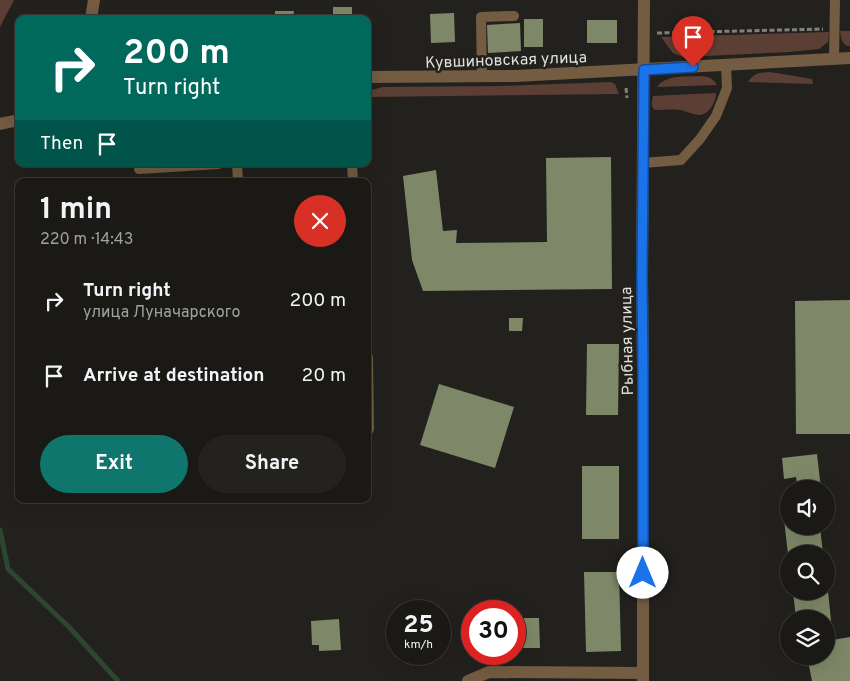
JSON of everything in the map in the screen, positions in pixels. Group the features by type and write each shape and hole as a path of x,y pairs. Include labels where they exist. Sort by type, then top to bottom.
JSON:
{"street":[{"path":"92,15 94,0"},
{"name":"Рыбная улица","path":"643,677 642,267 644,0"},
{"name":"Кувшиновская улица","path":"371,77 482,77 850,58"},
{"path":"0,124 15,121"},
{"path":"468,681 489,672 643,677"}],"lane":[{"path":"834,59 835,0"},
{"path":"482,77 481,17 514,16"},
{"path":"643,164 681,160 700,139 716,116 728,88 726,65"},
{"path":"139,169 171,167"}],"path":[{"path":"644,33 665,34 834,28"},
{"path":"626,88 627,98"}],"shaded area":[{"path":"0,0 14,0 0,27"},
{"path":"840,31 850,31 850,46 847,46 841,39"},
{"path":"829,32 828,42 819,49 683,57 673,53 661,37"},
{"path":"770,72 812,79 813,84 748,82 753,76"},
{"path":"701,76 711,78 717,85 657,87 671,78"},
{"path":"611,82 615,84 619,94 371,97 371,90 383,87 502,86"},
{"path":"716,93 712,107 700,115 680,110 655,110 652,105 653,96"}],"building":[{"path":"333,7 352,7 352,15 333,15"},
{"path":"275,11 294,11 294,15 275,15"},
{"path":"454,13 455,42 431,43 430,14"},
{"path":"524,19 543,19 543,47 524,47"},
{"path":"587,20 617,20 617,43 587,43"},
{"path":"520,23 521,51 488,53 487,25"},
{"path":"611,157 612,289 423,291 412,260 403,176 436,170 443,231 457,230 456,243 547,242 546,158"},
{"path":"850,300 850,434 796,434 795,301"},
{"path":"509,318 523,318 522,331 509,331"},
{"path":"587,344 619,344 618,415 586,415"},
{"path":"439,384 514,407 495,468 420,445"},
{"path":"817,454 820,480 796,480 796,477 784,479 782,458"},
{"path":"582,466 619,466 619,539 582,539"},
{"path":"786,535 821,535 822,545 787,545"},
{"path":"584,572 619,572 621,651 586,652"},
{"path":"794,600 829,600 830,610 795,610"},
{"path":"526,618 539,618 540,648 526,648"},
{"path":"339,619 341,650 319,651 319,645 312,645 311,621"},
{"path":"850,637 850,681 812,681 809,665 835,665 835,640"}],"waterway":[{"path":"0,530 8,569 69,627 118,681"}],"route":[{"path":"643,573 642,276 644,70 693,67"}]}
